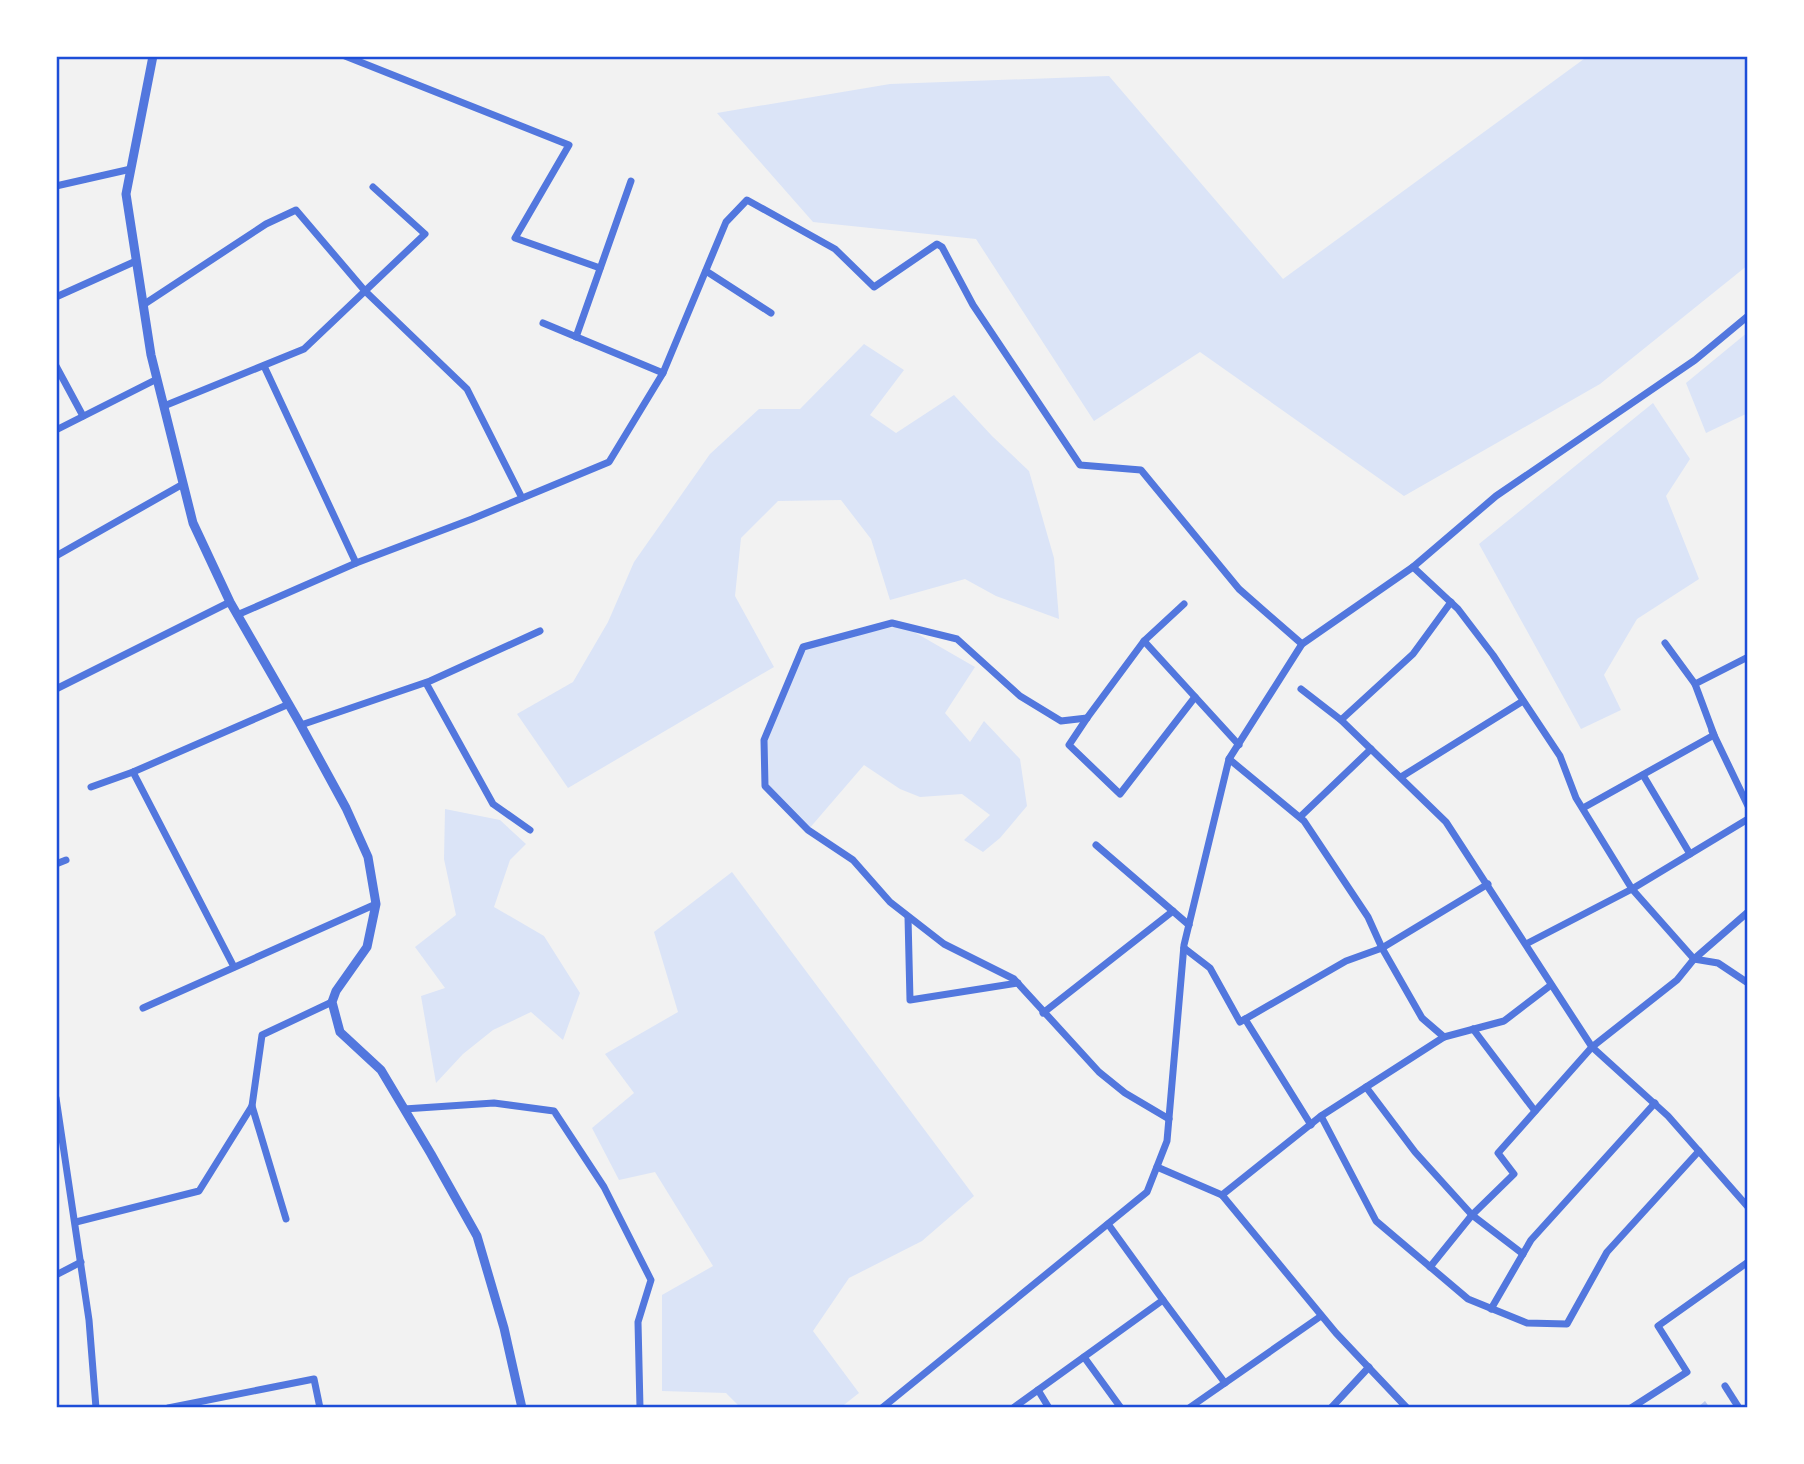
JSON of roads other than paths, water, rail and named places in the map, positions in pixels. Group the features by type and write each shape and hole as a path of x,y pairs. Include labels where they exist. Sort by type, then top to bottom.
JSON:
{"street":[{"path":"153,56 126,194 157,379 193,523 230,602 346,808 368,857 376,904 367,947 336,991 332,1002 340,1032 381,1070 477,1236 504,1328 522,1408"},
{"path":"345,56 569,145 515,238 600,268"},
{"path":"56,186 131,169"},
{"path":"576,337 631,181"},
{"path":"164,406 304,349 425,234 373,187"},
{"path":"237,615 356,563 609,462 663,373 726,222 747,200 835,249 874,287 937,244 942,247 972,305 1080,465 1141,470 1240,589 1302,644"},
{"path":"143,305 266,223 296,210 365,291 467,389 522,498"},
{"path":"56,297 136,261"},
{"path":"706,271 771,313"},
{"path":"882,1408 1147,1192 1167,1141 1184,948 1229,759 1302,644 1413,567 1496,496 1695,360 1748,316"},
{"path":"543,323 663,373"},
{"path":"56,366 83,416"},
{"path":"264,366 356,563"},
{"path":"56,430 157,379"},
{"path":"56,556 183,484"},
{"path":"1413,567 1451,602 1493,655 1560,756 1576,797 1632,889 1694,959 1718,963 1748,983"},
{"path":"56,689 230,602"},
{"path":"1341,720 1413,654 1451,602"},
{"path":"1184,604 1144,641 1069,745 1119,794 1195,697"},
{"path":"1087,718 1061,721 1020,696 957,639 892,623 803,647 764,740 765,786 808,830 853,860 890,902 908,917 944,944 1014,979 1099,1072 1125,1093 1169,1119"},
{"path":"301,725 426,683 540,631"},
{"path":"1144,641 1239,745"},
{"path":"1583,808 1714,735 1695,684 1665,643"},
{"path":"1695,684 1748,657"},
{"path":"426,683 493,804 530,830"},
{"path":"1301,689 1341,720 1446,822 1592,1047 1655,1103 1748,1207"},
{"path":"1401,776 1523,701"},
{"path":"91,787 133,772 289,704"},
{"path":"1712,730 1748,806"},
{"path":"1300,817 1371,749"},
{"path":"1229,759 1300,817 1368,917 1382,948 1422,1018 1444,1037"},
{"path":"133,772 234,967"},
{"path":"1643,775 1690,854"},
{"path":"1526,944 1632,889 1748,819"},
{"path":"1096,845 1189,925"},
{"path":"56,864 66,860"},
{"path":"1184,948 1210,968 1240,1022 1346,961 1382,948 1488,884"},
{"path":"143,1008 376,904"},
{"path":"1043,1013 1173,911"},
{"path":"1430,1267 1472,1215 1514,1174 1498,1153 1592,1047 1678,980 1694,959 1748,912"},
{"path":"908,917 911,1000 1018,983"},
{"path":"1222,1195 1321,1116 1444,1037 1504,1021 1551,985"},
{"path":"76,1222 199,1191 252,1106 262,1035 332,1002"},
{"path":"1245,1019 1311,1125"},
{"path":"1473,1029 1535,1111"},
{"path":"1366,1087 1415,1152 1472,1215 1522,1254"},
{"path":"56,1098 89,1320 96,1408"},
{"path":"404,1109 494,1103 554,1111 604,1188 651,1280 638,1322 640,1408"},
{"path":"1491,1309 1531,1240 1655,1103"},
{"path":"252,1106 286,1219"},
{"path":"1321,1116 1376,1222 1468,1299 1527,1323 1567,1324 1607,1252 1699,1151"},
{"path":"1157,1167 1222,1195 1321,1316 1407,1408"},
{"path":"1108,1224 1225,1383"},
{"path":"56,1275 81,1262"},
{"path":"1631,1408 1687,1372 1658,1326 1748,1262"},
{"path":"1013,1408 1163,1300"},
{"path":"1189,1408 1321,1316"},
{"path":"1084,1357 1121,1408"},
{"path":"1331,1408 1369,1367"},
{"path":"168,1408 314,1379 320,1408"},
{"path":"1725,1386 1739,1408"},
{"path":"1038,1390 1049,1408"}]}
